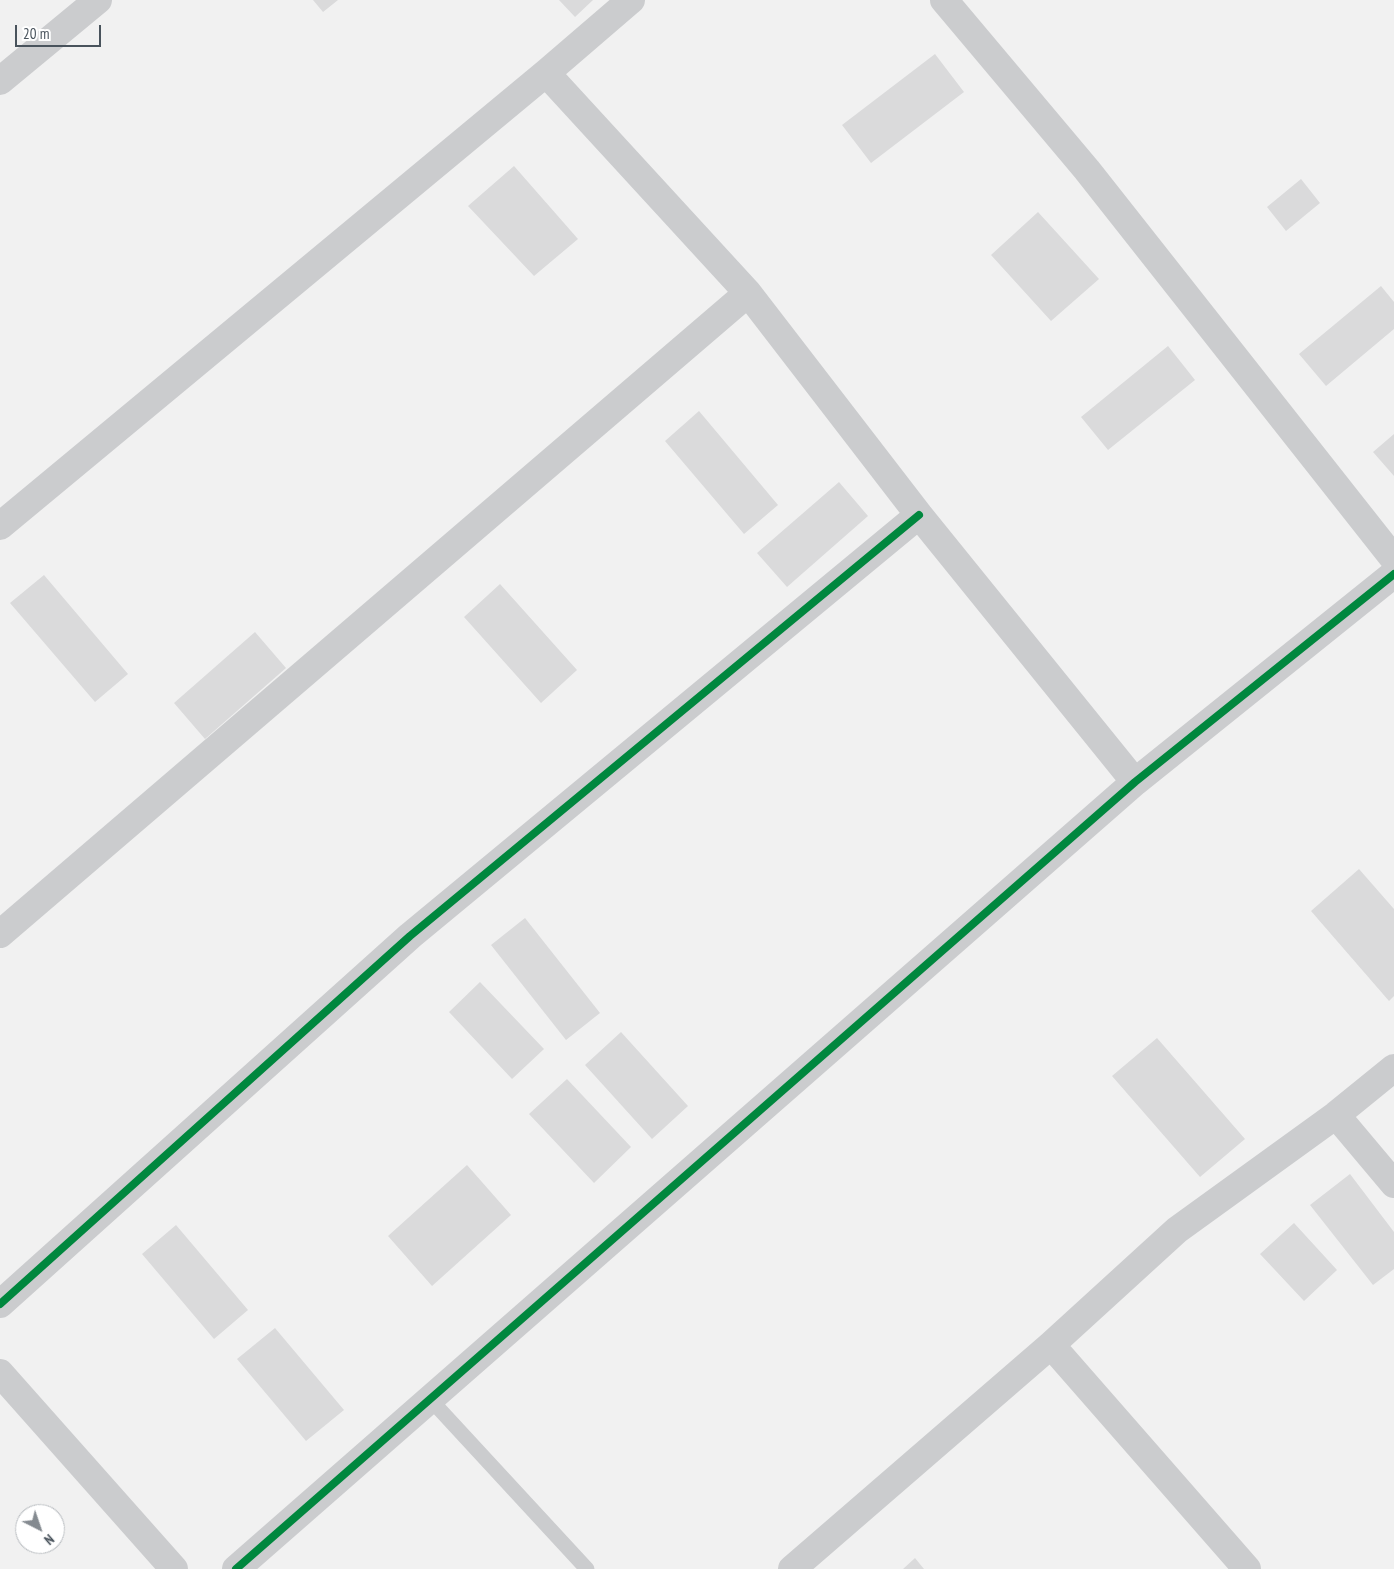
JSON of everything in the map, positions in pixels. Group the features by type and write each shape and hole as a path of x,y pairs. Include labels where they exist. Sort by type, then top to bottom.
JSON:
{"street":[{"path":"0,81 98,0"},
{"path":"0,526 546,73 631,0"},
{"path":"944,0 1086,170 1394,560"},
{"path":"546,73 748,293 919,515 1135,782"},
{"path":"0,934 748,293"},
{"path":"0,1304 410,936 919,515"},
{"path":"236,1569 1135,782 1394,574"},
{"path":"792,1569 1051,1345 1177,1230 1336,1115 1394,1068"},
{"path":"1336,1115 1394,1184"},
{"path":"1051,1345 1247,1569"},
{"path":"0,1373 174,1569"}],"lane":[{"path":"430,1398 587,1569"}],"building":[{"path":"313,0 338,0 323,12"},
{"path":"559,0 593,0 575,17"},
{"path":"935,54 964,92 871,163 842,125"},
{"path":"514,166 578,239 534,276 468,206"},
{"path":"1301,179 1320,203 1286,231 1267,207"},
{"path":"1038,212 1099,279 1051,321 991,255"},
{"path":"1381,286 1394,302 1394,329 1326,386 1299,354"},
{"path":"1168,346 1195,380 1108,450 1081,417"},
{"path":"699,411 778,505 744,534 665,441"},
{"path":"1394,434 1394,476 1373,452"},
{"path":"839,482 868,516 787,587 757,553"},
{"path":"44,575 128,674 95,702 10,603"},
{"path":"500,584 577,670 541,703 464,617"},
{"path":"255,632 286,668 205,739 174,703"},
{"path":"1359,869 1394,909 1394,996 1389,1001 1311,911"},
{"path":"525,918 600,1013 566,1040 491,945"},
{"path":"480,982 544,1049 512,1079 449,1012"},
{"path":"621,1032 688,1106 652,1139 585,1065"},
{"path":"1157,1038 1245,1139 1200,1177 1112,1076"},
{"path":"567,1079 631,1147 594,1183 529,1114"},
{"path":"467,1165 511,1215 432,1286 388,1236"},
{"path":"1350,1174 1394,1232 1394,1269 1373,1285 1310,1205"},
{"path":"1294,1223 1337,1270 1304,1301 1260,1254"},
{"path":"176,1225 248,1310 214,1339 142,1254"},
{"path":"275,1328 344,1410 306,1441 237,1359"},
{"path":"915,1558 924,1569 903,1569"}],"cycle path":[{"path":"0,1304 410,936 919,515"},
{"path":"236,1569 1135,782 1394,574"}]}
